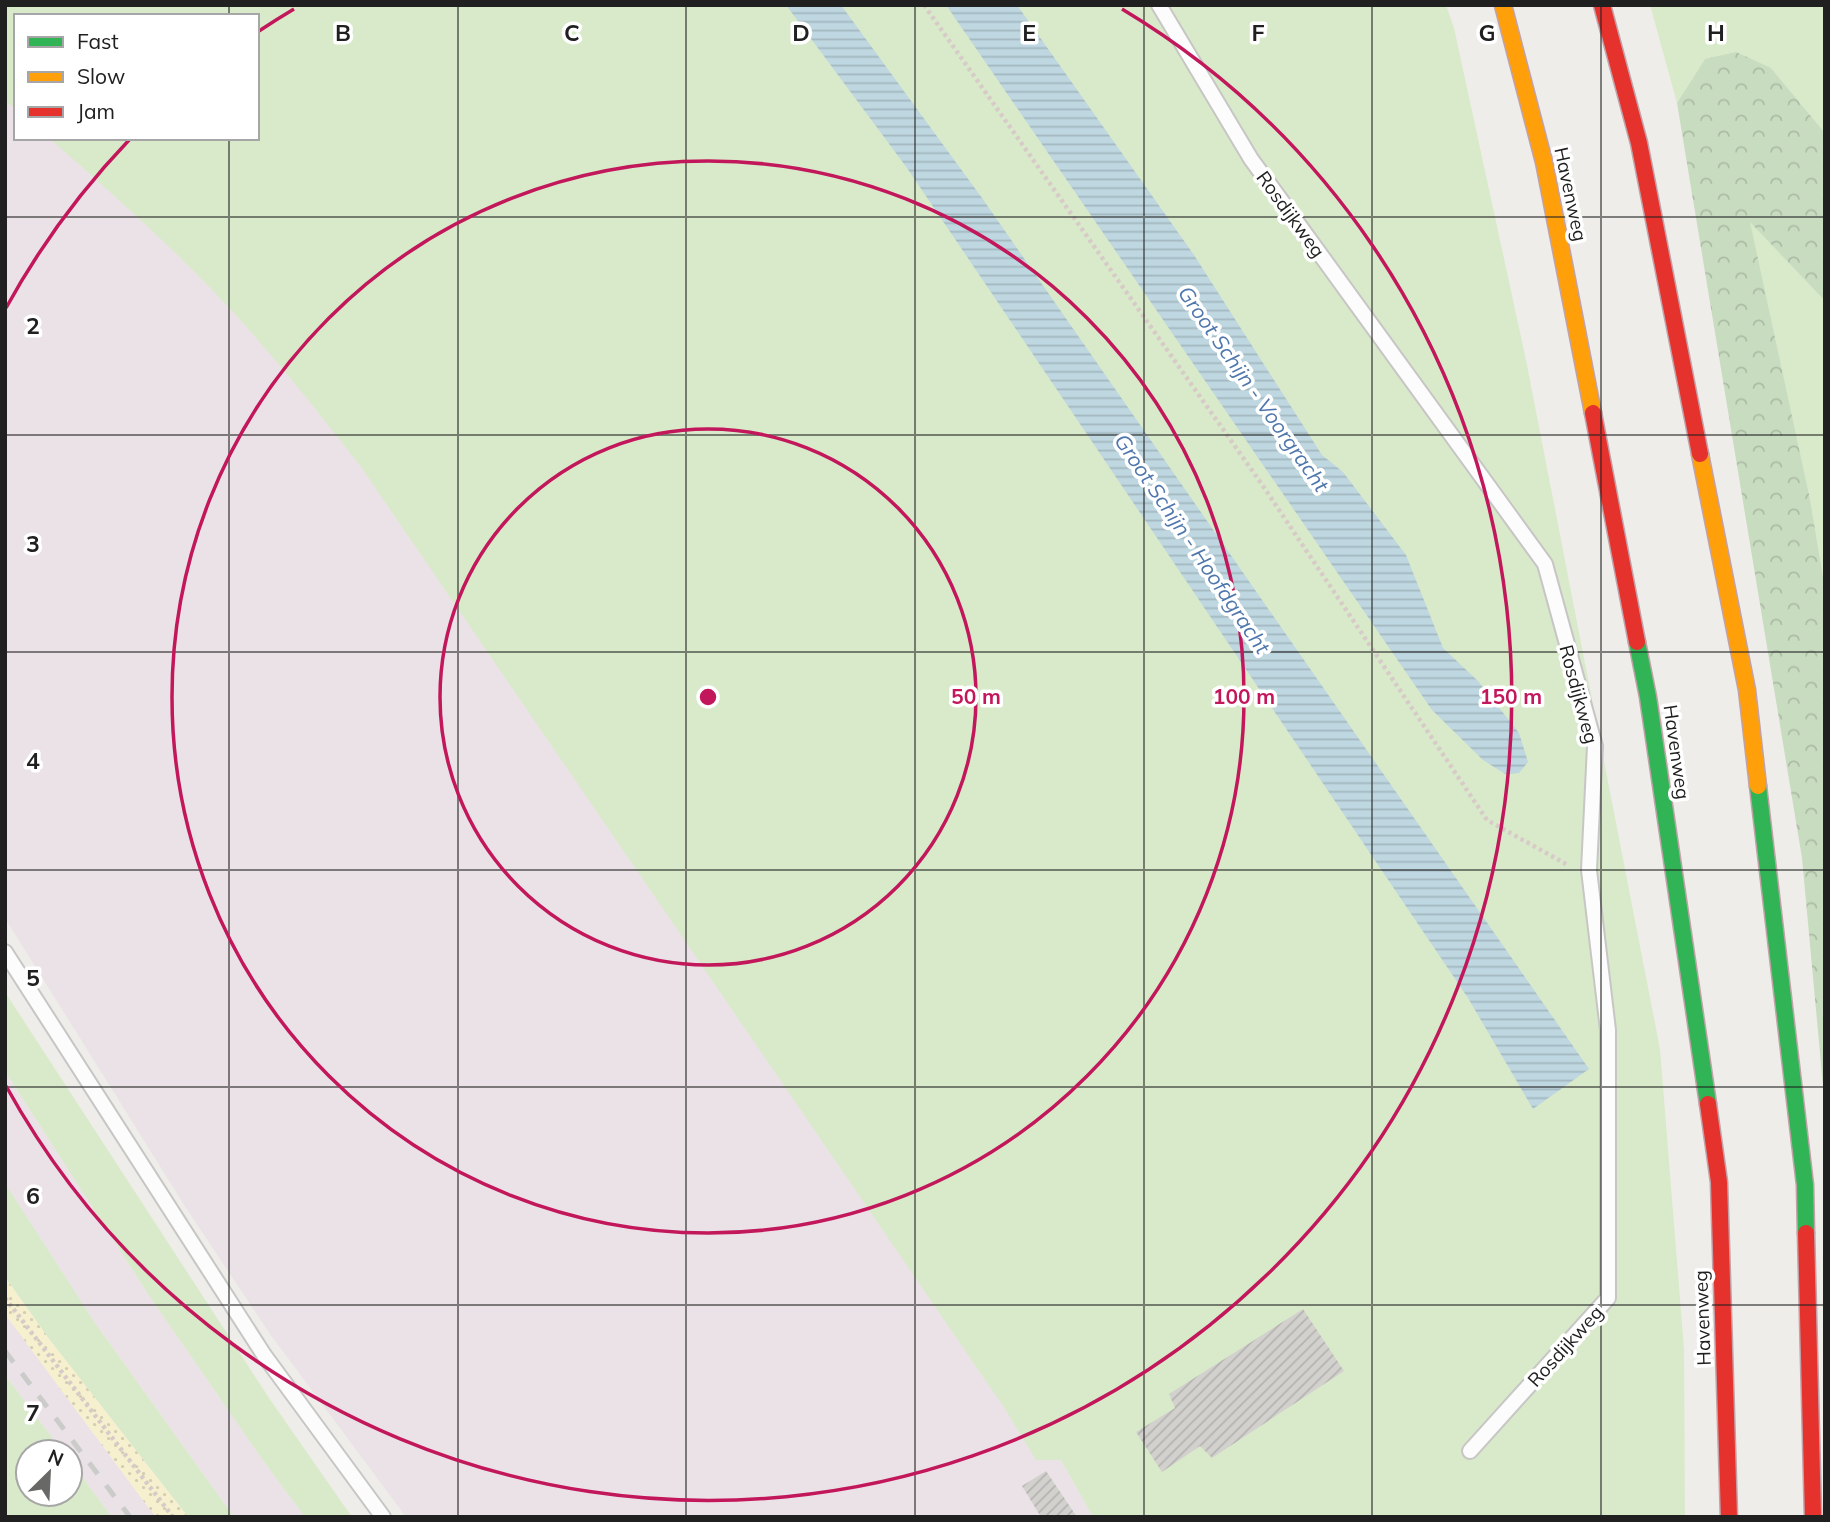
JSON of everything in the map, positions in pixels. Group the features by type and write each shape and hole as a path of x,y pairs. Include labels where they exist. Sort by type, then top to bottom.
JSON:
{"highway":[{"name":"Havenweg","path":"1503,5 1544,162 1650,711 1719,1182 1729,1517"},
{"path":"1602,5 1639,143 1747,690 1805,1185 1813,1517"}],"lane":[{"name":"Rosdijkweg","path":"1159,5 1251,159 1545,564 1595,746 1589,870 1608,1030 1608,1298 1470,1451"},
{"path":"5,952 264,1355 383,1517"}],"path":[{"path":"925,5 1271,497 1487,820 1562,862 1589,870"},
{"path":"5,1298 173,1517"}],"shaded area":[{"path":"5,5 14,14 14,140 246,140 1061,1460 1093,1517 406,1517 270,1334 186,1208 5,918"},
{"path":"5,1071 150,1297 305,1517 234,1517 95,1323 5,1183"},
{"path":"5,1314 156,1517 112,1517 84,1480 84,1438 52,1438 5,1375"}],"green space":[{"path":"5,5 1446,5 1454,28 1526,360 1660,1049 1684,1349 1685,1517 1093,1517 1061,1460 1036,1460 1005,1409 361,467 258,340 220,298 148,227 51,140 259,140 259,14 14,14 14,108 5,100"},
{"path":"1650,5 1825,5 1825,133 1771,68 1705,59 1677,103"},
{"path":"1736,52 1771,68 1825,133 1825,301 1750,222 1810,499 1825,589 1825,1107 1802,858 1677,103 1705,59"},
{"path":"1749,220 1825,301 1825,589 1810,499"},
{"path":"5,992 269,1398 352,1517 305,1517 150,1297 5,1071"},
{"path":"5,1183 95,1323 234,1517 188,1517 49,1339 5,1277"},
{"path":"5,1375 52,1438 14,1438 14,1508 84,1508 84,1480 112,1517 5,1517"}],"sand":[{"path":"5,1277 49,1339 188,1517 156,1517 145,1503 5,1314"}],"water":[{"name":"Groot Schijn - Hoofdgracht","path":"786,5 841,5 982,198 1589,1069 1533,1109 1468,998 907,168"},
{"name":"Groot Schijn - Voorgracht","path":"946,5 1017,5 1194,255 1322,455 1343,472 1406,555 1443,648 1478,681 1519,733 1528,762 1519,773 1505,774 1483,760 1432,710"}],"building":[{"path":"1303,1309 1344,1371 1212,1458 1200,1446 1162,1472 1136,1432 1175,1408 1169,1394"},
{"path":"1046,1471 1077,1517 1041,1517 1022,1486"}],"railway":[{"path":"5,1351 130,1517"}],"traffic: fast":[{"path":"1637,642 1648,697 1708,1104"},
{"path":"1758,786 1805,1185 1806,1233"}],"traffic: slow":[{"path":"1503,5 1544,162 1593,413"},
{"path":"1700,454 1747,690 1758,786"}],"traffic: jam":[{"path":"1602,5 1639,143 1700,454"},
{"path":"1593,413 1637,642"},
{"path":"1708,1104 1719,1182 1729,1517"},
{"path":"1806,1233 1813,1517"}]}
